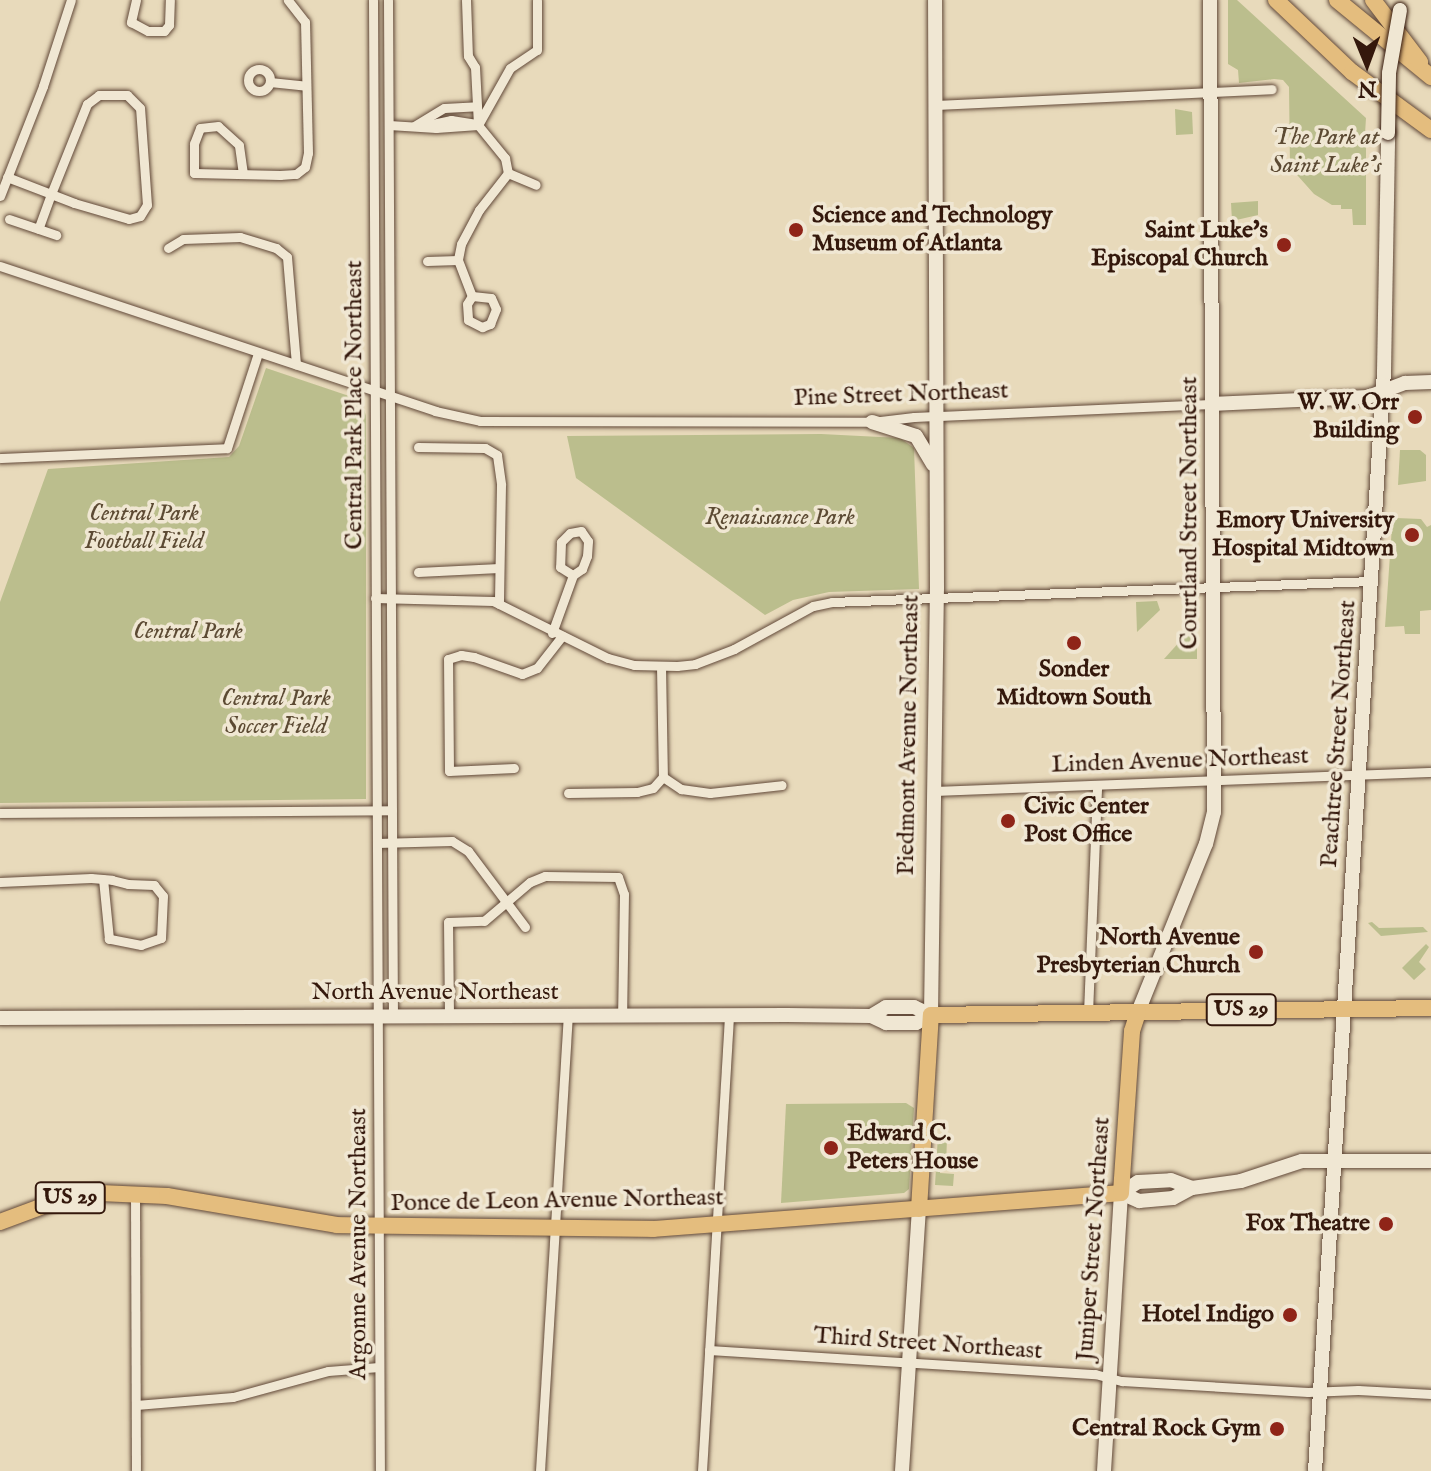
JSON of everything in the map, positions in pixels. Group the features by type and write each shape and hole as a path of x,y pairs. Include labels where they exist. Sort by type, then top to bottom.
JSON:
{"highway":[{"path":"1276,0 1352,72 1431,130"},
{"path":"1337,0 1431,76"},
{"path":"1373,0 1431,76"},
{"path":"1385,98 1431,144"},
{"name":"North Avenue Northeast","path":"931,1015 1431,1008"},
{"name":"Juniper Street Northeast","path":"1121,1193 1132,1031 1138,1012"},
{"name":"Piedmont Avenue Northeast","path":"919,1209 931,1015"},
{"name":"Ponce de Leon Avenue Northeast","path":"0,1222 65,1198 135,1193 298,1221 378,1227 653,1229 1121,1193"}],"main road":[{"name":"Piedmont Avenue Northeast","path":"931,1015 937,598 935,0"},
{"name":"Courtland Street Northeast","path":"1138,1012 1206,844 1214,812 1210,0"},
{"name":"Peachtree Street Northeast","path":"1315,1471 1383,390 1389,73 1401,5"},
{"name":"Pine Street Northeast","path":"1211,404 1368,397 1405,383 1431,382"},
{"path":"872,422 916,436 927,448 937,474"},
{"name":"North Avenue Northeast","path":"0,1018 729,1015 871,1016 886,1023 916,1023 931,1015"},
{"name":"Ponce de Leon Avenue Northeast","path":"1121,1193 1138,1182 1171,1180 1192,1188 1241,1181 1302,1161 1431,1161"},
{"name":"Juniper Street Northeast","path":"1104,1471 1121,1193"},
{"name":"Piedmont Avenue Northeast","path":"902,1471 919,1209"}],"street":[{"path":"0,196 43,86 71,0"},
{"path":"136,0 133,26 158,31 169,25 170,0"},
{"path":"243,174 239,145 218,126 200,128 194,144 194,173 243,174 296,174 305,167 308,153 305,22 288,0"},
{"name":"Central Park Place Northeast","path":"373,0 376,810 386,1017"},
{"name":"Central Park Place Northeast","path":"386,1017 392,843 388,0"},
{"path":"466,0 468,56 475,67 478,125 505,158 508,173 479,210 461,244 458,260 472,296"},
{"path":"478,125 510,68 537,50 537,0"},
{"path":"270,82 306,86"},
{"path":"935,105 1272,89"},
{"path":"7,177 51,194 129,219 140,216 147,205 140,108 127,95 99,95 87,104 51,194 38,229"},
{"path":"418,126 451,107 477,106"},
{"path":"451,107 451,124"},
{"path":"389,125 478,125"},
{"path":"508,173 536,185"},
{"path":"9,219 56,235"},
{"path":"168,248 183,239 240,237 276,248 287,257 296,365"},
{"path":"427,261 458,260"},
{"name":"Pine Street Northeast","path":"0,266 375,392 480,421 872,422 937,416 1211,404"},
{"path":"0,458 227,448 258,353"},
{"path":"418,447 485,448 497,455 501,485 499,604"},
{"path":"514,768 449,771 448,659 461,655 474,657 522,674 537,668 557,635 573,575 582,569 587,556 588,541 581,531 570,533 561,542 560,567 573,575"},
{"path":"418,572 499,568"},
{"path":"375,598 499,604 608,658 661,666 695,664 716,656 818,604 1371,581"},
{"path":"568,793 637,792 653,788 663,777 661,666"},
{"name":"Linden Avenue Northeast","path":"932,791 1431,772"},
{"path":"663,777 681,789 710,793 782,785"},
{"path":"1088,1013 1097,785"},
{"path":"0,813 392,810"},
{"path":"377,843 452,841 468,851 525,927"},
{"path":"449,1016 448,922 479,923 538,878 618,877 624,894 622,1016"},
{"path":"0,882 14,879 103,879 154,885 161,889 164,903 161,938 158,941 141,945 109,939 103,879"},
{"path":"702,1471 729,1015"},
{"path":"540,1471 568,1016"},
{"name":"Argonne Avenue Northeast","path":"380,1471 378,1227 386,1017"},
{"path":"135,1193 136,1471"},
{"name":"Third Street Northeast","path":"709,1350 1109,1377 1122,1381 1431,1394"},
{"path":"136,1405 233,1397 328,1371 379,1367"}],"green space":[{"name":"The Park at Saint Luke's","path":"1228,0 1237,0 1366,118 1365,134 1361,136 1366,148 1366,225 1353,225 1352,209 1341,209 1341,205 1332,205 1314,194 1290,167 1289,87 1283,80 1274,79 1239,83 1238,70 1228,64"},
{"path":"1175,109 1192,112 1193,134 1176,135"},
{"path":"1258,201 1258,215 1232,221 1231,203"},
{"name":"Central Park","path":"266,368 355,398 362,403 366,416 366,799 0,803 0,602 48,469 229,457 239,446"},
{"name":"Renaissance Park","path":"821,434 900,438 914,448 919,589 829,592 793,600 765,615 576,478 567,436"},
{"path":"1400,450 1420,450 1426,455 1426,481 1398,485"},
{"path":"1396,518 1421,519 1427,527 1431,525 1431,610 1420,611 1420,634 1405,634 1404,626 1385,627 1392,526"},
{"path":"1157,601 1160,610 1137,632 1136,602"},
{"path":"1191,629 1197,629 1197,659 1164,659"},
{"path":"1372,922 1379,928 1423,927 1428,932 1381,936 1368,923"},
{"path":"1426,944 1429,947 1419,962 1426,969 1414,980 1402,968"},
{"path":"906,1103 914,1108 909,1189 904,1193 781,1203 786,1104"},
{"path":"938,1135 947,1139 946,1165 940,1165 940,1173 954,1174 953,1186 935,1185"}],"place":[{"name":"Science and Technology Museum of Atlanta","path":"796,230"},
{"name":"Saint Luke's Episcopal Church","path":"1284,245"},
{"name":"W. W. Orr Building","path":"1415,417"},
{"name":"Emory University Hospital Midtown","path":"1412,535"},
{"name":"Sonder Midtown South","path":"1074,643"},
{"name":"Civic Center Post Office","path":"1008,821"},
{"name":"North Avenue Presbyterian Church","path":"1256,952"},
{"name":"Edward C. Peters House","path":"831,1148"},
{"name":"Fox Theatre","path":"1386,1224"},
{"name":"Hotel Indigo","path":"1290,1315"},
{"name":"Central Rock Gym","path":"1277,1429"}],"park label":[{"name":"Central Park Football Field","path":"144,528"},
{"name":"Central Park Soccer Field","path":"276,713"}]}
